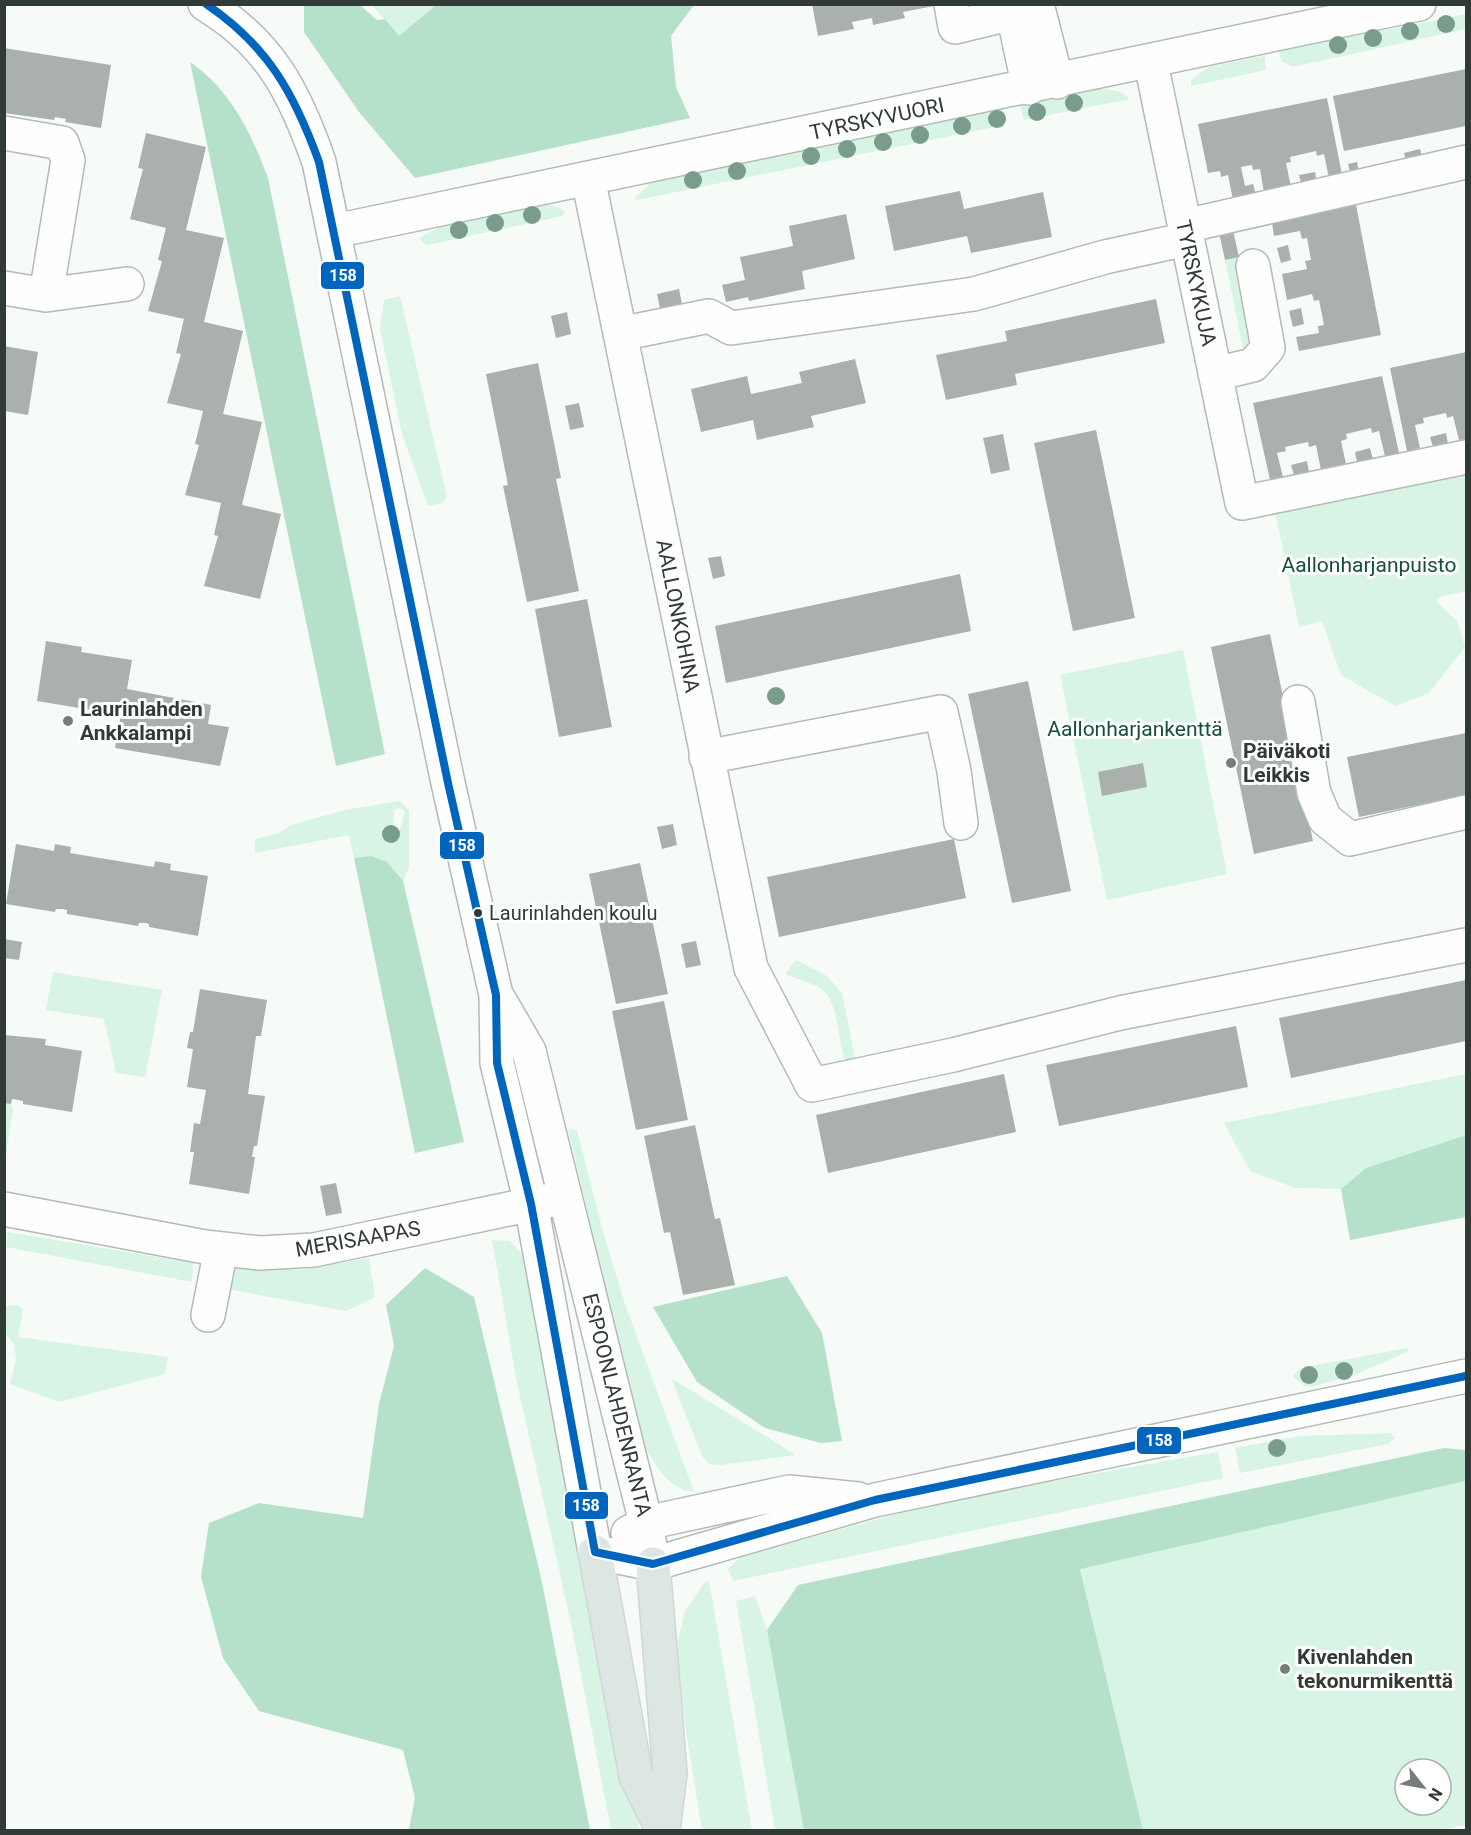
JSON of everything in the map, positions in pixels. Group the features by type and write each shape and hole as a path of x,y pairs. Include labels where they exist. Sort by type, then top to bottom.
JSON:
{"main road":[{"name":"ESPOONLAHDENRANTA","path":"595,1552 636,1776 663,1830"},
{"name":"ESPOONLAHDENRANTA","path":"652,1564 670,1773 663,1830"}],"street":[{"name":"ESPOONLAHDENRANTA","path":"205,4 230,20 254,43 279,73 301,110 319,162 447,783 496,994 497,1063 531,1204 595,1552"},
{"path":"951,4 955,27 1020,7 1043,85"},
{"name":"TYRSKYVUORI","path":"335,231 1151,63 1353,12 1419,4"},
{"name":"TYRSKYKUJA","path":"1151,63 1242,503 1467,457"},
{"path":"4,133 62,143 68,160 46,296"},
{"path":"620,334 709,316 731,328 974,294 1186,232 1467,162"},
{"name":"AALLONKOHINA","path":"588,178 751,968 791,1044 797,1062 812,1085 964,1052 1120,1013 1467,945"},
{"path":"1215,374 1253,365 1268,348 1253,266"},
{"path":"4,288 46,296 127,284"},
{"path":"1298,702 1314,793 1324,819 1350,839 1467,812"},
{"path":"706,757 941,712 954,771 961,823"},
{"name":"ESPOONLAHDENRANTA","path":"496,994 529,1051 567,1196 646,1523 652,1564"},
{"name":"MERISAAPAS","path":"4,1209 221,1249 260,1253 314,1250 567,1196"},
{"path":"208,1315 221,1249"},
{"path":"595,1552 652,1564 875,1500 1467,1376"},
{"path":"595,1552 646,1523 789,1492 875,1500"}],"green space":[{"path":"304,5 363,5 362,7 377,20 385,19 399,36 436,5 694,5 671,36 676,87 690,118 415,178 359,112 304,32"},
{"path":"372,5 436,5 399,36"},
{"path":"1466,14 1466,29 1293,67 1281,61 1279,51"},
{"path":"1265,56 1266,70 1191,86 1191,80 1209,67"},
{"path":"190,62 204,73 228,99 247,129 268,178 385,754 336,766"},
{"path":"1102,88 1121,92 1130,99 1024,120 1020,105"},
{"path":"1003,108 1006,114 1004,125 642,199 636,200 635,198 648,185 669,176"},
{"path":"542,203 560,208 565,212 562,216 432,244 426,245 419,238 446,224"},
{"path":"1239,257 1256,345 1245,359 1225,260"},
{"path":"400,296 447,497 443,503 428,506 402,434 380,329 384,300"},
{"name":"Aallonharjanpuisto","path":"1466,473 1466,591 1442,596 1436,601 1457,621 1465,647 1429,693 1395,706 1341,675 1322,621 1299,627 1275,512"},
{"name":"Aallonharjankenttä","path":"1183,650 1227,874 1107,900 1060,675"},
{"path":"399,801 409,810 409,868 403,881 393,869 377,859 354,858 349,835 255,853 255,839 279,833 291,825 345,810","holes":["399,808 405,811 400,830 393,828 394,810"]},
{"path":"371,856 387,862 403,881 464,1142 415,1153 354,858"},
{"path":"796,960 827,976 842,993 856,1063 848,1065 844,1056 835,1014 828,996 808,982 785,974"},
{"path":"53,972 162,990 145,1077 116,1073 104,1019 46,1010"},
{"path":"1466,1074 1466,1135 1366,1168 1341,1189 1295,1188 1250,1171 1224,1123"},
{"path":"4,1103 11,1104 13,1109 6,1155"},
{"path":"568,1129 577,1130 602,1228 625,1304 694,1492 676,1486 662,1474 642,1442"},
{"path":"1466,1135 1466,1217 1350,1240 1341,1189 1366,1168"},
{"path":"8,1232 193,1263 192,1282 6,1247"},
{"path":"492,1240 510,1241 524,1257 640,1830 611,1830 572,1628 517,1383"},
{"path":"369,1258 375,1297 346,1311 227,1289 232,1266 302,1270"},
{"path":"425,1268 474,1297 542,1582 590,1830 409,1830 415,1798 403,1750 259,1711 223,1658 201,1577 209,1523 259,1503 363,1518 379,1404 394,1346 386,1305"},
{"path":"787,1276 822,1333 842,1441 821,1443 765,1428 697,1382 653,1307"},
{"path":"17,1305 23,1310 18,1337 168,1357 165,1374 59,1402 10,1384 16,1360 14,1345 5,1332 5,1306"},
{"path":"1407,1348 1409,1351 1352,1376 1311,1387 1305,1386 1292,1376 1301,1368"},
{"path":"671,1378 796,1455 720,1465 709,1464 702,1456"},
{"path":"1391,1433 1395,1438 1388,1444 1240,1473 1235,1448 1300,1436"},
{"path":"1444,1448 1466,1450 1466,1481 1080,1569 1143,1830 804,1830 767,1630 798,1585"},
{"path":"1218,1452 1223,1478 733,1581 728,1569 741,1557 955,1498"},
{"name":"Kivenlahden tekonurmikenttä","path":"1466,1481 1466,1825 1439,1830 1143,1830 1080,1568"},
{"path":"709,1581 752,1830 702,1830 674,1657 685,1611 705,1582"},
{"path":"755,1596 767,1630 804,1830 775,1830 736,1601"}],"building":[{"path":"812,4 933,4 934,6 903,12 905,18 873,25 872,18 852,22 854,29 818,36"},
{"path":"4,48 111,65 101,128 65,122 66,119 55,117 54,120 4,113"},
{"path":"1466,69 1466,126 1344,151 1333,96"},
{"path":"1327,98 1342,175 1329,178 1324,154 1317,156 1316,151 1290,157 1291,162 1286,163 1291,187 1264,193 1260,169 1253,170 1252,165 1241,167 1245,186 1253,184 1256,195 1233,200 1228,175 1221,177 1220,171 1208,173 1198,124"},
{"path":"146,133 206,147 186,230 224,238 204,322 243,331 223,414 262,422 242,505 281,514 260,599 204,586 218,536 214,535 221,503 185,495 199,445 195,444 203,411 167,403 181,354 176,353 184,319 148,311 162,261 158,260 166,228 130,219 143,169 138,168"},
{"path":"1420,149 1423,160 1407,163 1404,153"},
{"path":"1357,162 1359,173 1351,175 1348,164"},
{"path":"1315,172 1317,182 1302,186 1299,175"},
{"path":"960,191 964,209 1043,192 1052,237 971,253 967,236 894,251 885,206"},
{"path":"1356,205 1381,335 1299,351 1296,337 1319,333 1318,326 1324,325 1319,300 1314,301 1312,294 1287,300 1282,274 1307,269 1305,261 1311,260 1307,238 1302,239 1300,231 1274,236 1272,222"},
{"path":"846,214 855,259 802,271 805,289 749,301 748,297 726,302 722,285 745,280 740,257 793,246 789,226"},
{"path":"1233,230 1239,257 1225,260 1219,233"},
{"path":"1288,245 1291,260 1281,263 1277,248"},
{"path":"679,289 682,304 678,305 679,310 661,314 657,294"},
{"path":"1156,299 1165,343 1015,374 1017,385 946,400 936,355 1007,341 1005,331"},
{"path":"1301,308 1304,324 1293,327 1289,311"},
{"path":"567,312 571,334 556,338 551,316"},
{"path":"4,346 38,352 28,415 4,411"},
{"path":"1466,352 1466,439 1459,440 1453,416 1447,418 1446,413 1423,418 1424,423 1415,425 1420,448 1407,451 1390,368"},
{"path":"855,359 866,403 811,416 814,427 757,440 753,420 701,432 691,389 747,376 751,394 802,383 799,372"},
{"path":"538,363 561,478 556,479 579,591 527,602 503,486 508,485 486,374"},
{"path":"1382,376 1399,453 1385,456 1379,431 1372,433 1371,428 1346,434 1347,439 1341,441 1346,464 1321,470 1316,445 1309,447 1308,442 1285,447 1286,451 1277,453 1283,477 1270,480 1253,403"},
{"path":"579,403 584,427 570,430 565,406"},
{"path":"1096,430 1135,618 1073,631 1034,443"},
{"path":"1446,433 1448,444 1433,447 1430,437"},
{"path":"1003,434 1010,470 991,474 983,438"},
{"path":"1370,448 1373,459 1357,462 1355,452"},
{"path":"1307,461 1309,472 1294,475 1291,465"},
{"path":"721,556 725,576 713,579 708,558"},
{"path":"960,574 971,631 726,683 715,626"},
{"path":"587,599 612,727 559,737 535,609"},
{"path":"1270,634 1313,841 1254,854 1211,647"},
{"path":"46,641 82,647 81,652 132,660 127,689 211,705 208,724 229,727 220,766 115,748 121,715 37,701"},
{"path":"1028,681 1071,891 1012,903 968,694"},
{"path":"1466,733 1466,795 1359,817 1347,757"},
{"path":"1143,763 1147,787 1102,796 1098,772"},
{"path":"673,824 677,845 662,849 657,827"},
{"path":"954,839 966,898 779,937 767,877"},
{"path":"16,844 54,851 55,844 71,847 70,853 154,867 155,861 171,864 170,870 208,876 198,936 149,927 149,924 145,923 139,923 138,926 67,914 67,910 62,909 56,909 55,912 6,904"},
{"path":"640,863 668,994 616,1004 589,874"},
{"path":"4,939 22,942 19,960 4,958"},
{"path":"696,941 701,965 686,968 681,944"},
{"path":"1466,980 1466,1041 1291,1078 1279,1018"},
{"path":"200,989 267,1000 261,1036 256,1036 248,1094 265,1096 257,1146 254,1146 252,1157 255,1157 249,1194 189,1184 194,1152 190,1152 194,1123 200,1124 206,1090 187,1087 193,1049 187,1048 190,1032 193,1032"},
{"path":"664,1001 688,1120 636,1130 612,1011"},
{"path":"1236,1026 1248,1087 1059,1126 1046,1065"},
{"path":"4,1035 46,1039 45,1045 82,1051 72,1112 23,1104 23,1101 12,1099 11,1104 4,1103"},
{"path":"1004,1074 1016,1132 828,1173 816,1115"},
{"path":"695,1125 715,1219 720,1218 735,1285 683,1295 670,1232 664,1233 644,1136"},
{"path":"336,1183 342,1213 326,1216 320,1186"}],"transit line":[{"name":"158","path":"206,4 246,37 276,73 300,114 319,162 448,783 496,995 497,1063 531,1204 595,1552 653,1564 875,1500 1466,1376"}],"place":[{"name":"Laurinlahden Ankkalampi","path":"68,721"},
{"name":"Päiväkoti Leikkis","path":"1231,763"},
{"name":"Laurinlahden koulu","path":"478,913"},
{"name":"Kivenlahden tekonurmikenttä","path":"1285,1669"}]}
